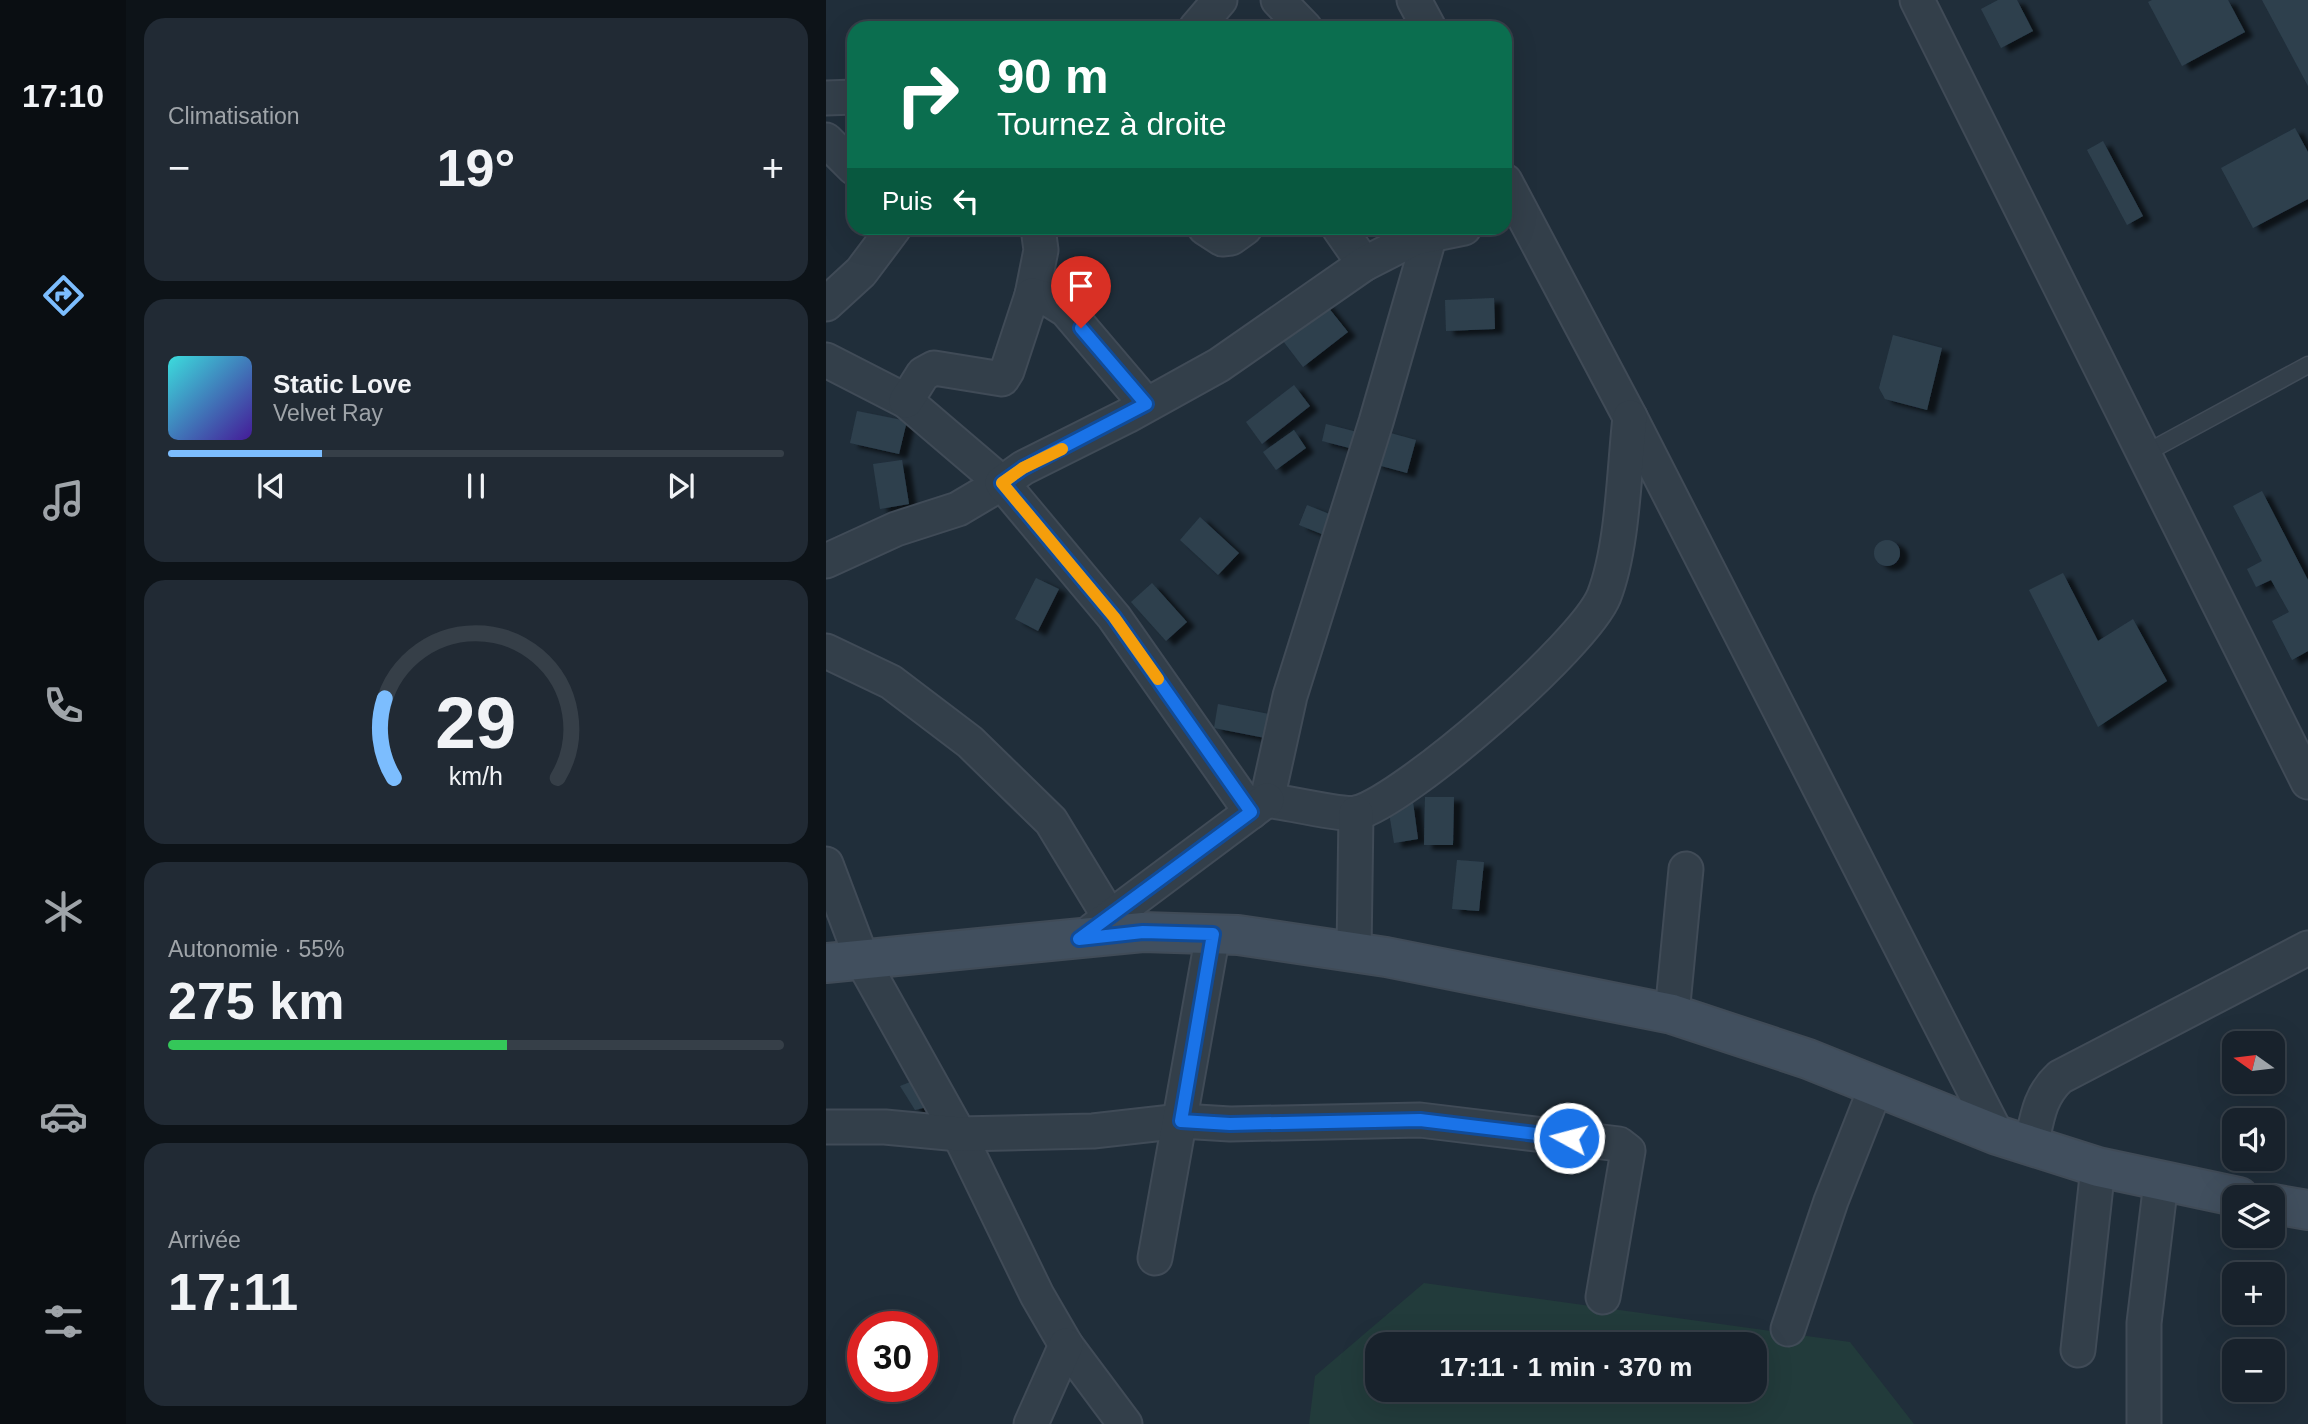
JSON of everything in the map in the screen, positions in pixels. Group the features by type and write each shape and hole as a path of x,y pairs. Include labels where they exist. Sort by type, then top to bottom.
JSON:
{"street":[{"path":"1202,21 1220,0"},
{"path":"1278,0 1298,21"},
{"path":"1414,0 1425,21"},
{"path":"1917,0 2308,782"},
{"path":"826,98 847,97"},
{"path":"826,140 847,161"},
{"path":"1513,217 1630,417 2014,1140"},
{"path":"826,304 861,271 889,235"},
{"path":"906,401 923,374 934,368 1002,379 1007,372 1032,295 1041,250 1039,235"},
{"path":"1216,235 1222,239 1235,235"},
{"path":"1344,235 1364,264"},
{"path":"826,561 896,529 958,509 1023,468 1243,350 1364,264 1415,237 1430,235 1259,806 1079,939"},
{"path":"1032,295 1050,300 1066,310 1146,404"},
{"path":"826,360 906,401 1002,483 1114,617 1259,806 1356,813 1404,786 1528,687 1580,631 1603,598 1614,559 1630,417"},
{"path":"826,651 891,682 970,742 1051,821 1110,918"},
{"path":"1354,952 1356,813"},
{"path":"826,864 844,963 959,1134 1037,1295 1066,1345 1125,1424"},
{"path":"1672,1014 1686,869"},
{"path":"844,963 1143,932 1213,934 1354,952 1672,1014 1808,1059 2014,1140 2098,1167 2222,1194"},
{"path":"1155,1258 1213,934"},
{"path":"2014,1140 2041,1102 2047,1088 2060,1077 2308,948"},
{"path":"1788,1329 1831,1201 1876,1087"},
{"path":"826,1127 885,1127 959,1134 1093,1131 1181,1121 1230,1124 1420,1120 1619,1144 1628,1151 1603,1297"},
{"path":"2078,1350 2098,1167"},
{"path":"2144,1424 2144,1324 2161,1182"},
{"path":"2285,1206 2308,1210"},
{"path":"1031,1424 1066,1345"}],"lane":[{"path":"2144,454 2308,365"}],"green space":[{"path":"1424,1283 1850,1342 1914,1424 1309,1424 1315,1376 1365,1333 1365,1402 1767,1402 1767,1332 1367,1332"}],"building":[{"path":"1998,0 2017,0 2033,31 2001,48 1981,9"},
{"path":"2228,0 2245,32 2182,66 2148,2"},
{"path":"2262,0 2308,0 2308,86"},
{"path":"2295,128 2308,152 2308,199 2253,228 2221,168"},
{"path":"2103,141 2143,216 2127,225 2087,150"},
{"path":"1494,298 1495,329 1446,331 1445,300"},
{"path":"1324,302 1348,332 1303,367 1280,337"},
{"path":"1893,335 1942,348 1927,410 1885,399 1879,388"},
{"path":"1294,385 1310,406 1262,444 1246,422"},
{"path":"857,411 907,421 899,454 850,443"},
{"path":"1326,424 1361,433 1357,450 1322,441"},
{"path":"1294,430 1306,448 1276,470 1263,452"},
{"path":"1383,431 1416,440 1407,473 1374,464"},
{"path":"902,460 909,504 880,509 873,464"},
{"path":"2262,491 2308,580 2308,651 2292,660 2272,621 2289,612 2271,580 2256,587 2247,569 2262,561 2233,506"},
{"path":"1307,505 1337,517 1329,537 1299,525"},
{"path":"1200,517 1239,553 1218,575 1180,540"},
{"path":"1887,540 1896,544 1900,553 1896,562 1887,566 1878,562 1874,553 1878,544"},
{"path":"2063,573 2098,641 2133,619 2167,681 2098,727 2029,590"},
{"path":"1036,578 1059,589 1038,631 1015,619"},
{"path":"1152,583 1187,622 1166,641 1131,602"},
{"path":"1218,704 1269,714 1265,738 1214,728"},
{"path":"1425,797 1454,797 1453,845 1424,845"},
{"path":"1413,802 1418,839 1394,843 1388,806"},
{"path":"1457,860 1484,862 1479,911 1452,909"},
{"path":"915,1080 931,1106 915,1110 900,1086"}],"slow traffic":[{"path":"1062,449 1023,468 1002,483 1114,617 1158,679"}],"route":[{"path":"1081,328 1146,404 1023,468 1002,483 1114,617 1251,812 1079,939 1143,932 1213,934 1181,1121 1230,1124 1420,1120 1569,1138"}]}
